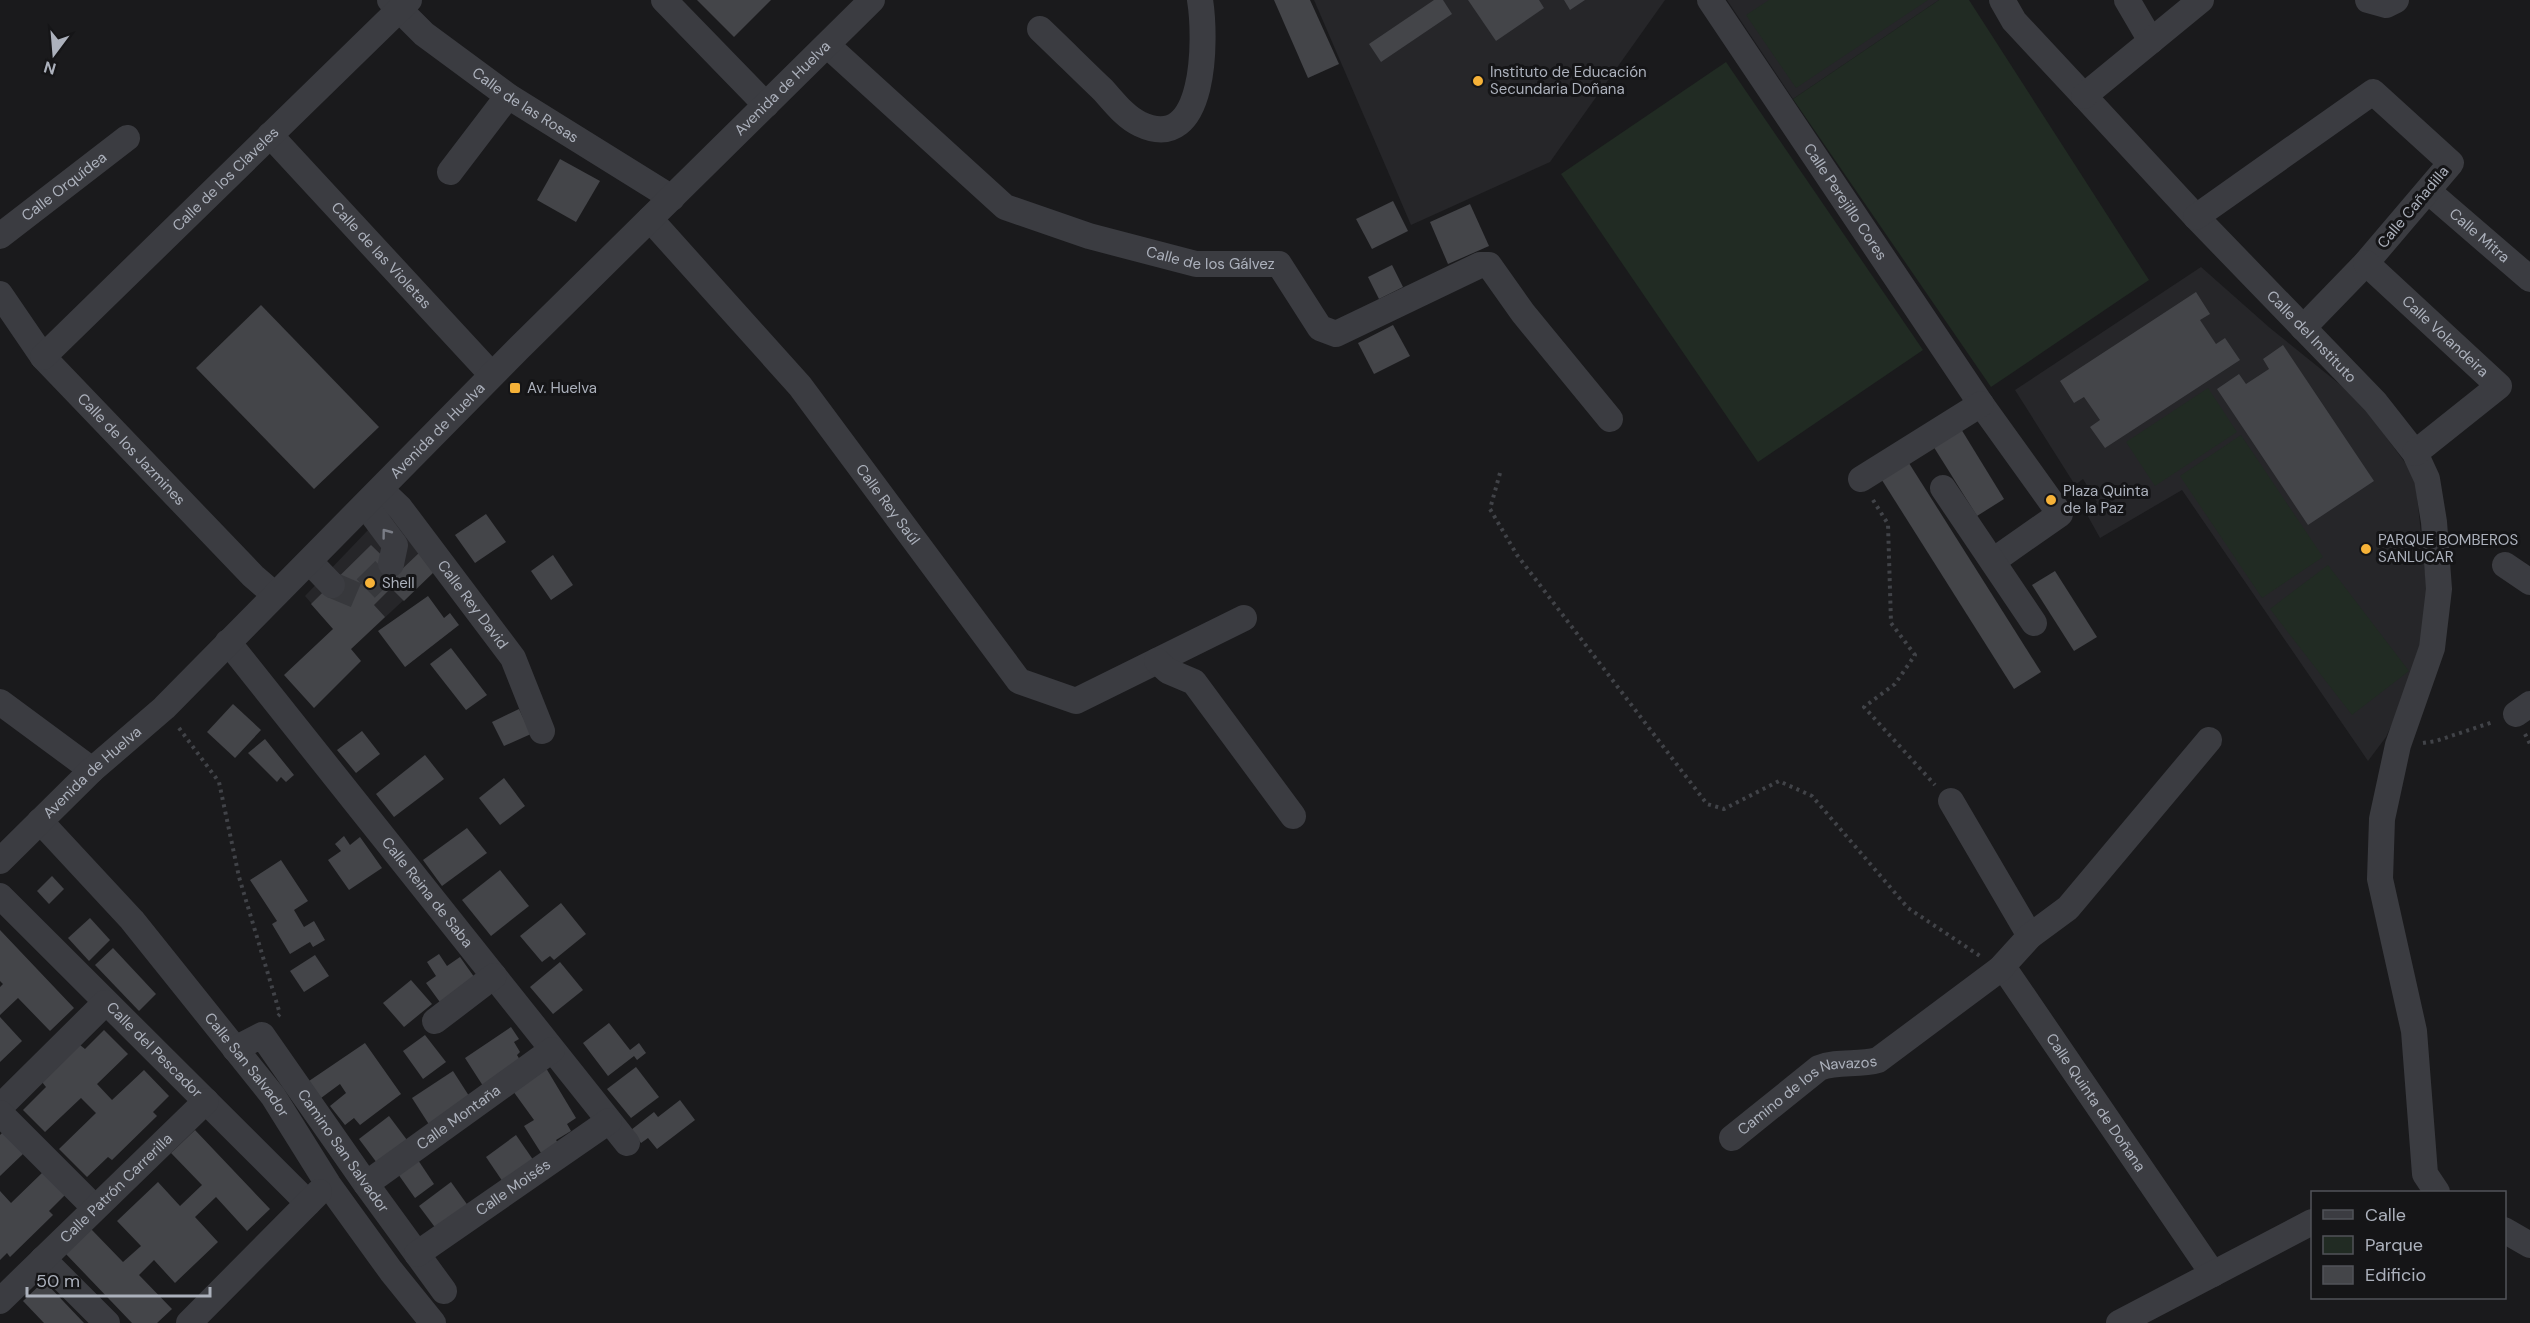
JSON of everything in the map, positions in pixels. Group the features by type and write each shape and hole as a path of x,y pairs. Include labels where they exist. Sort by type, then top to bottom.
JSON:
{"street":[{"path":"664,0 766,105"},
{"name":"Avenida de Huelva","path":"4,850 164,708 374,498 492,375 872,0"},
{"path":"1040,29 1129,117 1158,130 1175,126 1188,115 1198,91 1203,16 1200,0"},
{"name":"Calle Perejillo Cores","path":"1710,0 1981,404"},
{"name":"Calle del Instituto","path":"2002,0 2014,21 2196,217 2375,402 2415,453 2427,479 2434,522 2439,589 2432,648 2398,745 2382,819 2380,879 2414,1031 2425,1174 2435,1191"},
{"path":"2127,0 2151,41"},
{"path":"2084,96 2201,0"},
{"path":"2368,0 2386,5 2396,0"},
{"name":"Calle de las Rosas","path":"399,4 424,34 508,96 672,198"},
{"name":"Calle de los Claveles","path":"43,357 270,135 399,4"},
{"name":"Calle de los Gálvez","path":"827,45 1005,207 1089,236 1196,264 1279,264 1320,328 1336,334 1480,266 1489,265 1523,313 1610,418"},
{"name":"Calle Cañadilla","path":"2196,217 2373,92 2451,163 2366,263 2303,328"},
{"path":"450,172 508,96"},
{"name":"Calle de las Violetas","path":"270,135 492,375"},
{"name":"Calle Orquídea","path":"0,236 127,138"},
{"name":"Calle Mitra","path":"2428,191 2530,279"},
{"name":"Calle Rey Saúl","path":"650,219 800,386 1019,681 1076,701 1244,618"},
{"name":"Calle Volandeira","path":"2366,263 2499,386 2415,453"},
{"name":"Calle de los Jazmines","path":"0,294 43,357 253,576 275,595"},
{"path":"1861,479 1981,404 2060,514 1993,561"},
{"path":"1943,488 2034,622"},
{"path":"374,498 395,545 391,564"},
{"name":"Calle Rey David","path":"374,498 400,508 513,658 542,731"},
{"path":"310,562 332,585"},
{"path":"2505,565 2530,582"},
{"name":"Calle Reina de Saba","path":"228,642 627,1143"},
{"path":"1157,661 1168,671 1194,682 1293,816"},
{"path":"0,702 92,770"},
{"path":"2000,969 2030,936 2068,908 2208,740"},
{"path":"1951,801 2030,936"},
{"name":"Calle San Salvador","path":"40,820 132,920 273,1096 328,1184 391,1271 433,1323"},
{"name":"Calle del Pescador","path":"0,896 308,1203"},
{"name":"Camino de los Navazos","path":"1732,1138 1819,1068 1832,1063 1868,1063 1878,1060 2000,969"},
{"name":"Calle Quinta de Doñana","path":"2000,969 2008,974 2213,1274"},
{"path":"435,1021 494,976"},
{"path":"0,1107 105,1003"},
{"path":"235,1049 262,1035"},
{"name":"Camino San Salvador","path":"262,1035 444,1291"},
{"name":"Calle Montaña","path":"366,1184 552,1050"},
{"name":"Calle Patrón Carrerilla","path":"0,1301 206,1101"},
{"path":"0,1113 96,1208"},
{"name":"Calle Moisés","path":"417,1254 609,1121"},
{"path":"189,1323 328,1184"},
{"path":"2119,1323 2311,1223"},
{"path":"2506,1231 2530,1245"},
{"path":"43,1259 107,1323"}],"path":[{"path":"1500,473 1490,509 1517,555 1707,804 1724,809 1779,781 1812,796 1908,908 2000,969"},
{"path":"1861,479 1888,524 1891,622 1915,655 1895,684 1864,707 1951,801"},
{"path":"164,708 219,782 239,877 280,1014 262,1035"},
{"path":"2398,745 2436,741 2523,709"}],"shaded area":[{"name":"Instituto de Educación Secundaria Doñana","path":"1314,0 1665,0 1550,162 1411,225"},
{"path":"1727,0 1939,0 1793,99"},
{"path":"2201,267 2270,328 2358,399 2415,476 2428,602 2417,670 2386,737 2368,761 2182,490 2100,538 2085,511 2097,502 2083,479 2075,485 2015,390"},
{"name":"Shell","path":"391,506 437,569 351,649 305,596"}],"green space":[{"path":"1769,0 1928,0 1796,88 1746,15"},
{"path":"1939,0 1969,0 2149,280 1991,387 1793,99"},
{"path":"1726,62 1923,350 1758,462 1561,174"},
{"path":"2208,388 2237,432 2155,486 2126,442"},
{"path":"2241,435 2323,557 2262,598 2180,476"},
{"path":"2328,565 2409,671 2352,715 2270,609"}],"building":[{"path":"697,0 771,0 734,37"},
{"path":"1274,0 1310,0 1339,64 1308,78"},
{"path":"1434,0 1443,0 1452,14 1381,62 1369,44"},
{"path":"1468,0 1539,0 1544,8 1496,41"},
{"path":"1564,0 1585,0 1570,10"},
{"path":"560,159 600,181 576,222 537,200"},
{"path":"1393,201 1408,231 1372,249 1356,219"},
{"path":"1470,204 1489,246 1448,264 1430,222"},
{"path":"1392,265 1403,287 1379,299 1368,277"},
{"path":"2196,292 2210,314 2200,320 2216,344 2225,338 2240,360 2105,448 2090,427 2100,420 2084,397 2074,403 2060,381"},
{"path":"261,305 379,427 314,489 196,368"},
{"path":"1393,325 1410,356 1374,374 1358,343"},
{"path":"2283,345 2374,481 2308,525 2217,389 2239,374 2246,384 2269,369 2263,359"},
{"path":"1958,424 2004,499 1977,516 1930,441"},
{"path":"1907,460 2041,672 2014,689 1880,477"},
{"path":"486,514 506,542 475,563 455,535"},
{"name":"Shell","path":"371,545 399,572 420,552 437,569 404,601 391,588 374,605 385,617 351,649 361,661 314,708 284,675 333,629 311,604"},
{"path":"553,555 573,585 551,600 531,571"},
{"path":"2055,571 2097,637 2074,651 2032,585"},
{"path":"428,596 444,618 450,613 459,625 405,667 378,631"},
{"path":"451,648 487,695 466,710 430,664"},
{"path":"233,704 261,730 235,758 207,732"},
{"path":"519,709 531,734 504,746 492,722"},
{"path":"362,731 380,754 356,773 337,750"},
{"path":"265,739 294,775 286,782 281,777 277,782 248,753"},
{"path":"425,755 444,779 394,817 376,794"},
{"path":"504,778 525,806 500,825 479,798"},
{"path":"467,828 487,853 442,886 423,860"},
{"path":"344,836 350,845 360,837 382,868 349,890 328,860 341,851 335,844"},
{"path":"281,860 308,901 294,910 304,927 314,921 325,940 313,947 310,942 290,954 272,924 277,921 250,880"},
{"path":"500,870 529,906 491,936 462,900"},
{"path":"52,876 64,889 49,904 37,891"},
{"path":"561,903 586,934 554,960 550,956 542,962 520,936"},
{"path":"90,918 110,940 89,961 68,938"},
{"path":"0,930 74,1008 50,1031 18,998 0,1015 0,987 3,984 0,981"},
{"path":"113,948 156,994 139,1011 95,965"},
{"path":"439,954 447,966 460,957 477,981 442,1005 426,983 436,976 427,962"},
{"path":"315,955 329,976 304,992 290,971"},
{"path":"560,962 583,990 553,1014 530,987"},
{"path":"411,980 432,1004 404,1027 383,1003"},
{"path":"0,1017 22,1041 0,1062"},
{"path":"609,1023 630,1050 639,1043 646,1053 637,1060 634,1056 608,1076 583,1043"},
{"path":"511,1027 519,1039 514,1042 520,1052 517,1055 520,1060 485,1089 465,1058"},
{"path":"104,1030 128,1054 97,1084 112,1100 144,1070 169,1096 153,1112 157,1116 112,1160 108,1157 87,1177 59,1149 96,1113 81,1098 45,1132 23,1110 46,1087 42,1082 80,1045 85,1049"},
{"path":"425,1035 446,1062 423,1079 403,1051"},
{"path":"365,1043 401,1094 360,1125 354,1118 345,1125 330,1106 346,1093 340,1084 321,1098 309,1081"},
{"path":"636,1067 659,1097 631,1118 607,1089"},
{"path":"546,1068 576,1118 567,1124 571,1131 556,1140 560,1146 543,1156 524,1126 534,1120 513,1091"},
{"path":"453,1071 471,1099 430,1126 412,1098"},
{"path":"680,1100 695,1120 657,1149 648,1138 641,1143 631,1130 654,1112 658,1117"},
{"path":"389,1116 407,1140 377,1163 359,1139"},
{"path":"195,1130 270,1209 247,1231 216,1197 195,1217 218,1242 175,1283 154,1260 139,1275 172,1309 157,1323 132,1323 65,1253 91,1229 123,1262 141,1246 117,1221 158,1182 180,1206 202,1185 171,1153"},
{"path":"3,1132 24,1153 0,1176 0,1135"},
{"path":"516,1135 536,1164 505,1185 486,1157"},
{"path":"418,1160 434,1184 415,1198 398,1174"},
{"path":"43,1172 65,1195 49,1211 53,1215 10,1257 7,1253 0,1260 0,1191 11,1203"},
{"path":"451,1182 469,1207 437,1230 419,1206"},
{"path":"44,1281 84,1323 44,1323 23,1301"}],"tunnel":[{"path":"332,585 358,596 391,564"}],"place":[{"name":"Instituto de Educación Secundaria Doñana","path":"1478,81"},
{"name":"Av. Huelva","path":"515,388"},
{"name":"Plaza Quinta de la Paz","path":"2051,500"},
{"name":"PARQUE BOMBEROS SANLUCAR","path":"2366,549"},
{"name":"Shell","path":"370,583"}]}
